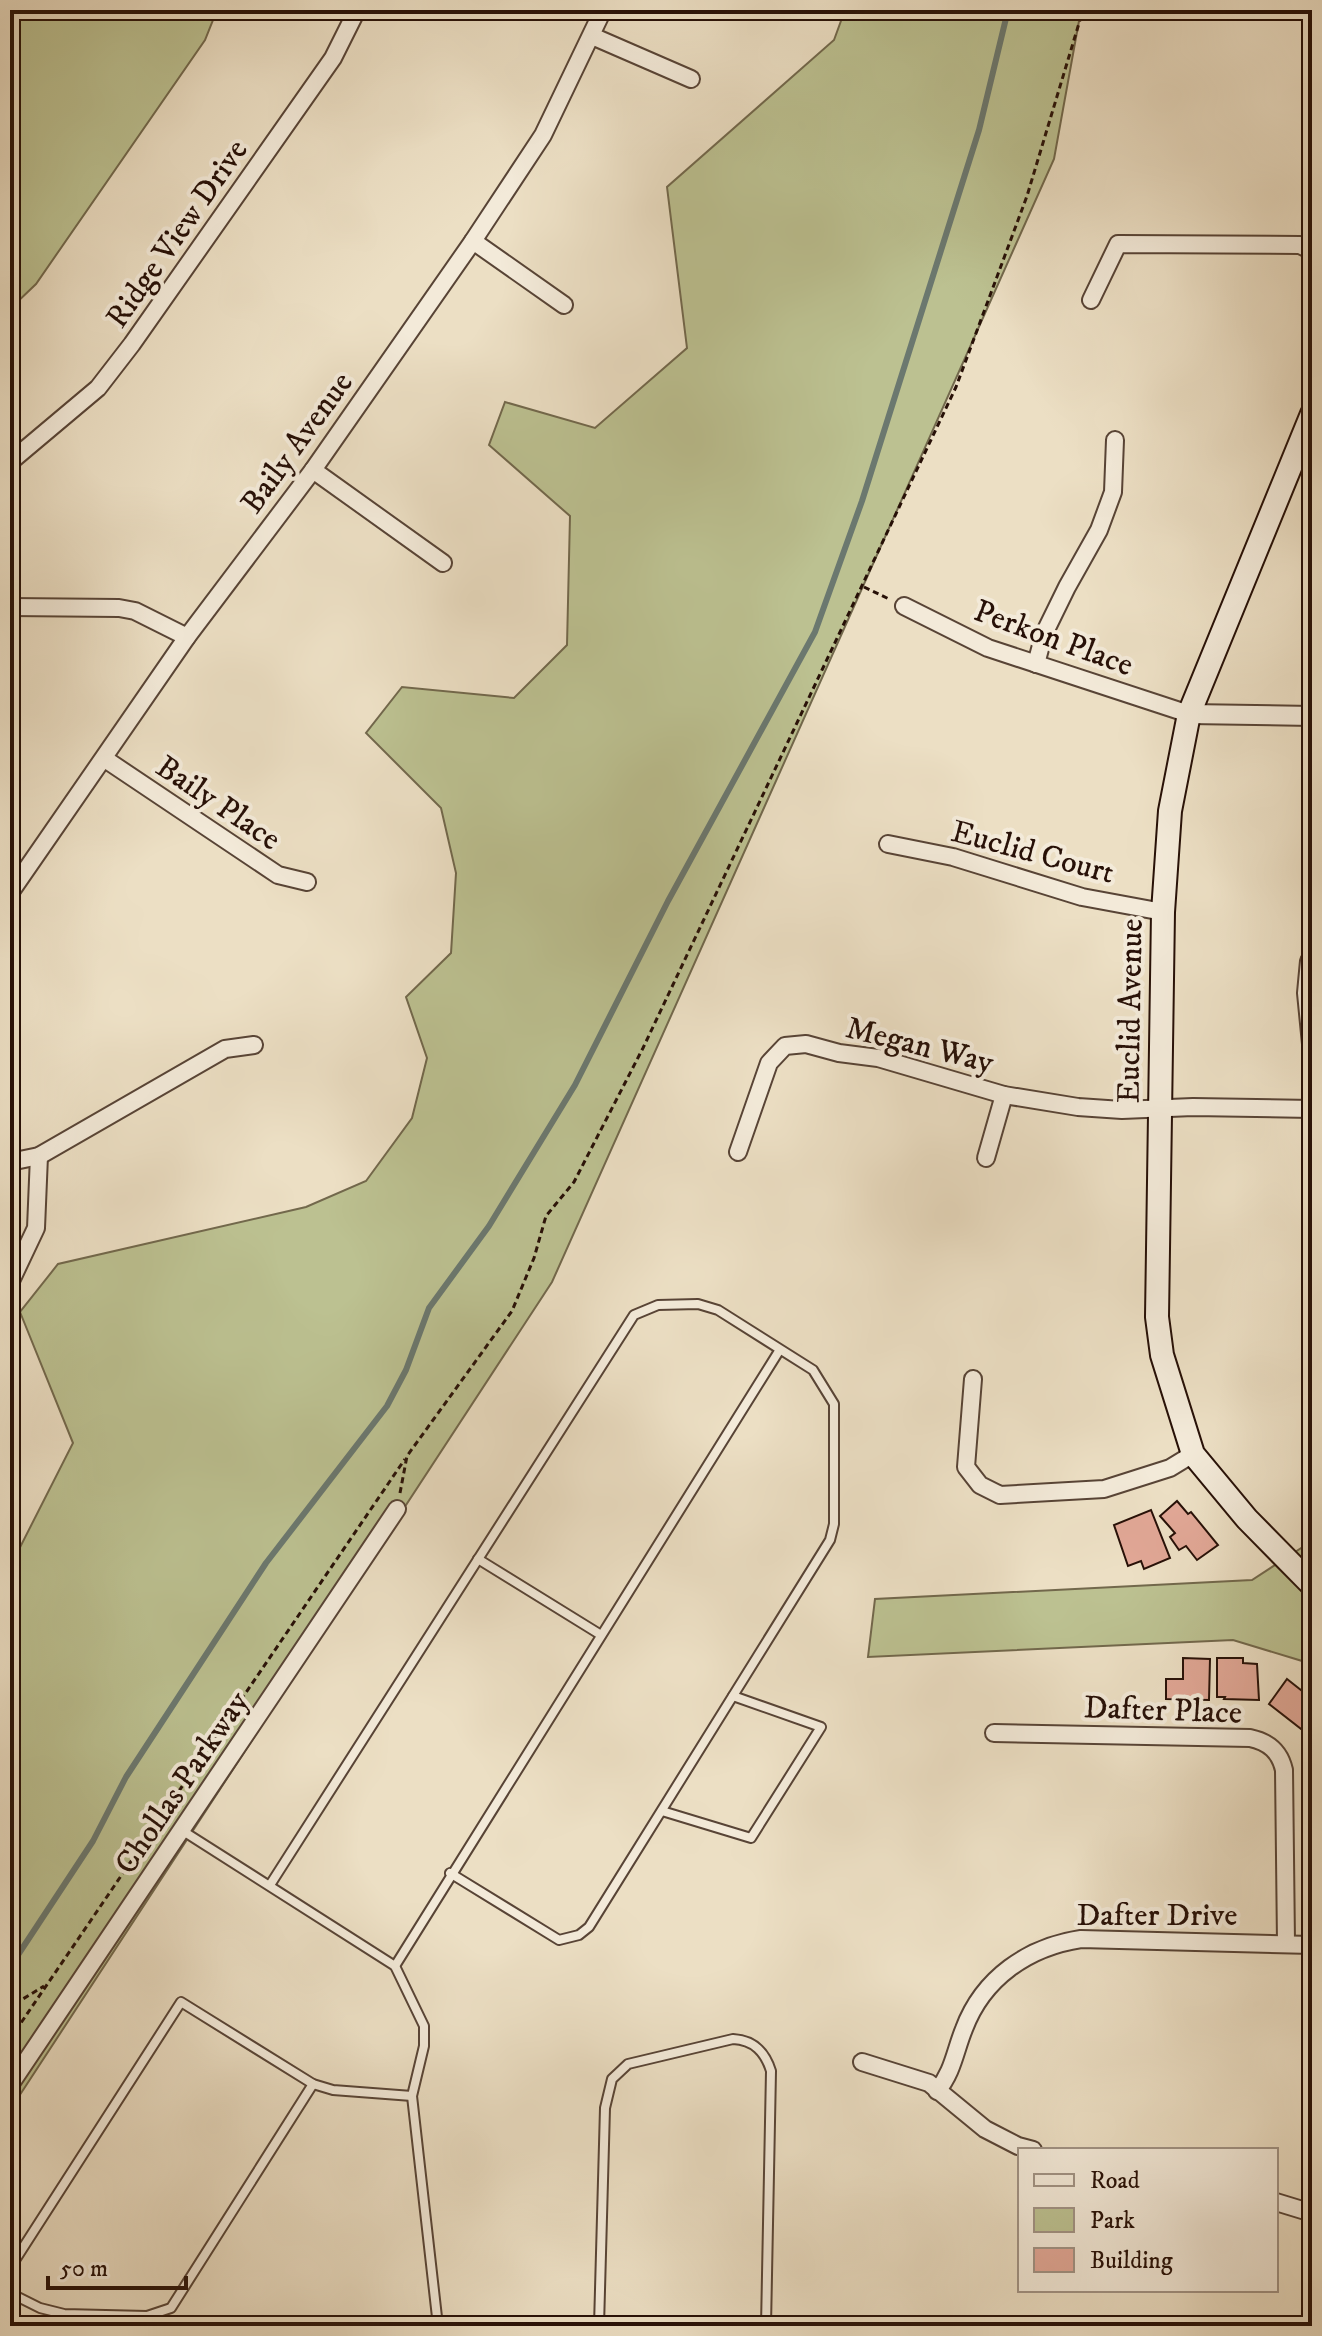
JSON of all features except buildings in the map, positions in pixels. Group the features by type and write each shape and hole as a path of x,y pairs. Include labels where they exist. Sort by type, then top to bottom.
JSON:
{"main road":[{"name":"Euclid Avenue","path":"1312,414 1189,714 1170,811 1163,912 1157,1317 1162,1355 1193,1454 1247,1519 1312,1585"}],"street":[{"name":"Ridge View Drive","path":"10,462 98,388 132,344 333,58 357,10"},
{"name":"Baily Avenue","path":"10,893 187,637 313,470 473,241 543,135 603,10"},
{"path":"592,36 691,79"},
{"path":"473,241 564,305"},
{"path":"1091,300 1118,244 1300,245 1312,251"},
{"path":"1036,664 1044,634 1099,530 1113,492 1115,440"},
{"path":"313,470 443,563"},
{"name":"Perkon Place","path":"904,606 988,648 1189,714"},
{"path":"10,607 119,608 135,611 187,637"},
{"path":"1189,714 1312,716"},
{"name":"Baily Place","path":"105,759 278,875 307,882"},
{"name":"Euclid Court","path":"888,844 953,857 1082,897 1163,912"},
{"path":"1309,961 1306,993 1312,1054"},
{"name":"Megan Way","path":"738,1152 769,1063 785,1046 806,1044 839,1053 878,1058 1004,1095 1078,1107 1312,1109"},
{"path":"10,1162 39,1156 225,1049 254,1045"},
{"path":"986,1158 1004,1095"},
{"path":"10,1283 36,1228 39,1156"},
{"path":"973,1379 966,1467 980,1485 1000,1495 1104,1489 1170,1468 1193,1454"},
{"name":"Chollas Parkway","path":"10,2085 397,1509"},
{"name":"Dafter Place","path":"994,1733 1250,1738 1272,1747 1284,1770 1286,1943"},
{"name":"Dafter Drive","path":"937,2091 946,2081 967,2020 988,1987 1015,1963 1046,1947 1081,1939 1312,1945"},
{"path":"862,2062 929,2083 985,2129 1026,2148"},
{"path":"1278,2203 1312,2213"}],"lane":[{"path":"270,1885 634,1315 658,1305 698,1304 718,1310 813,1370 834,1404 834,1524 830,1540 589,1927 579,1935 559,1940 450,1873"},
{"path":"395,1966 450,1873 779,1351"},
{"path":"478,1559 601,1635"},
{"path":"662,1811 751,1838 821,1727 733,1696"},
{"path":"183,1831 395,1966 424,2026 424,2046 412,2096 438,2326"},
{"path":"10,2268 181,2002 313,2084 333,2090 412,2096"},
{"path":"599,2326 605,2108 612,2079 628,2064 733,2039 747,2040 767,2058 771,2071 766,2326"},
{"path":"10,2293 40,2308 64,2314 147,2316 171,2308 313,2084"}],"path":[{"path":"10,2039 407,1456 512,1311 534,1258 546,1216 574,1182 643,1048 956,387 1027,196 1083,10"},
{"path":"862,586 904,606"},
{"path":"397,1509 407,1456"},
{"path":"10,2013 18,2002 47,1985"}],"green space":[{"path":"10,10 217,10 205,40 36,284 10,309"},
{"path":"845,10 1081,10 1054,159 552,1282 10,2110 10,1567 73,1443 20,1312 58,1264 306,1207 366,1181 412,1118 427,1058 406,997 451,953 456,873 441,808 366,733 402,687 514,698 567,645 570,516 489,445 505,402 595,428 687,348 667,187 834,40"},
{"path":"1312,1541 1312,1672 1302,1661 1233,1640 868,1657 875,1599 1252,1580"}],"waterway":[{"path":"10,1967 93,1841 126,1777 266,1563 387,1406 406,1370 429,1308 489,1226 575,1085 668,901 815,632 862,501 979,130 1008,10"}]}
